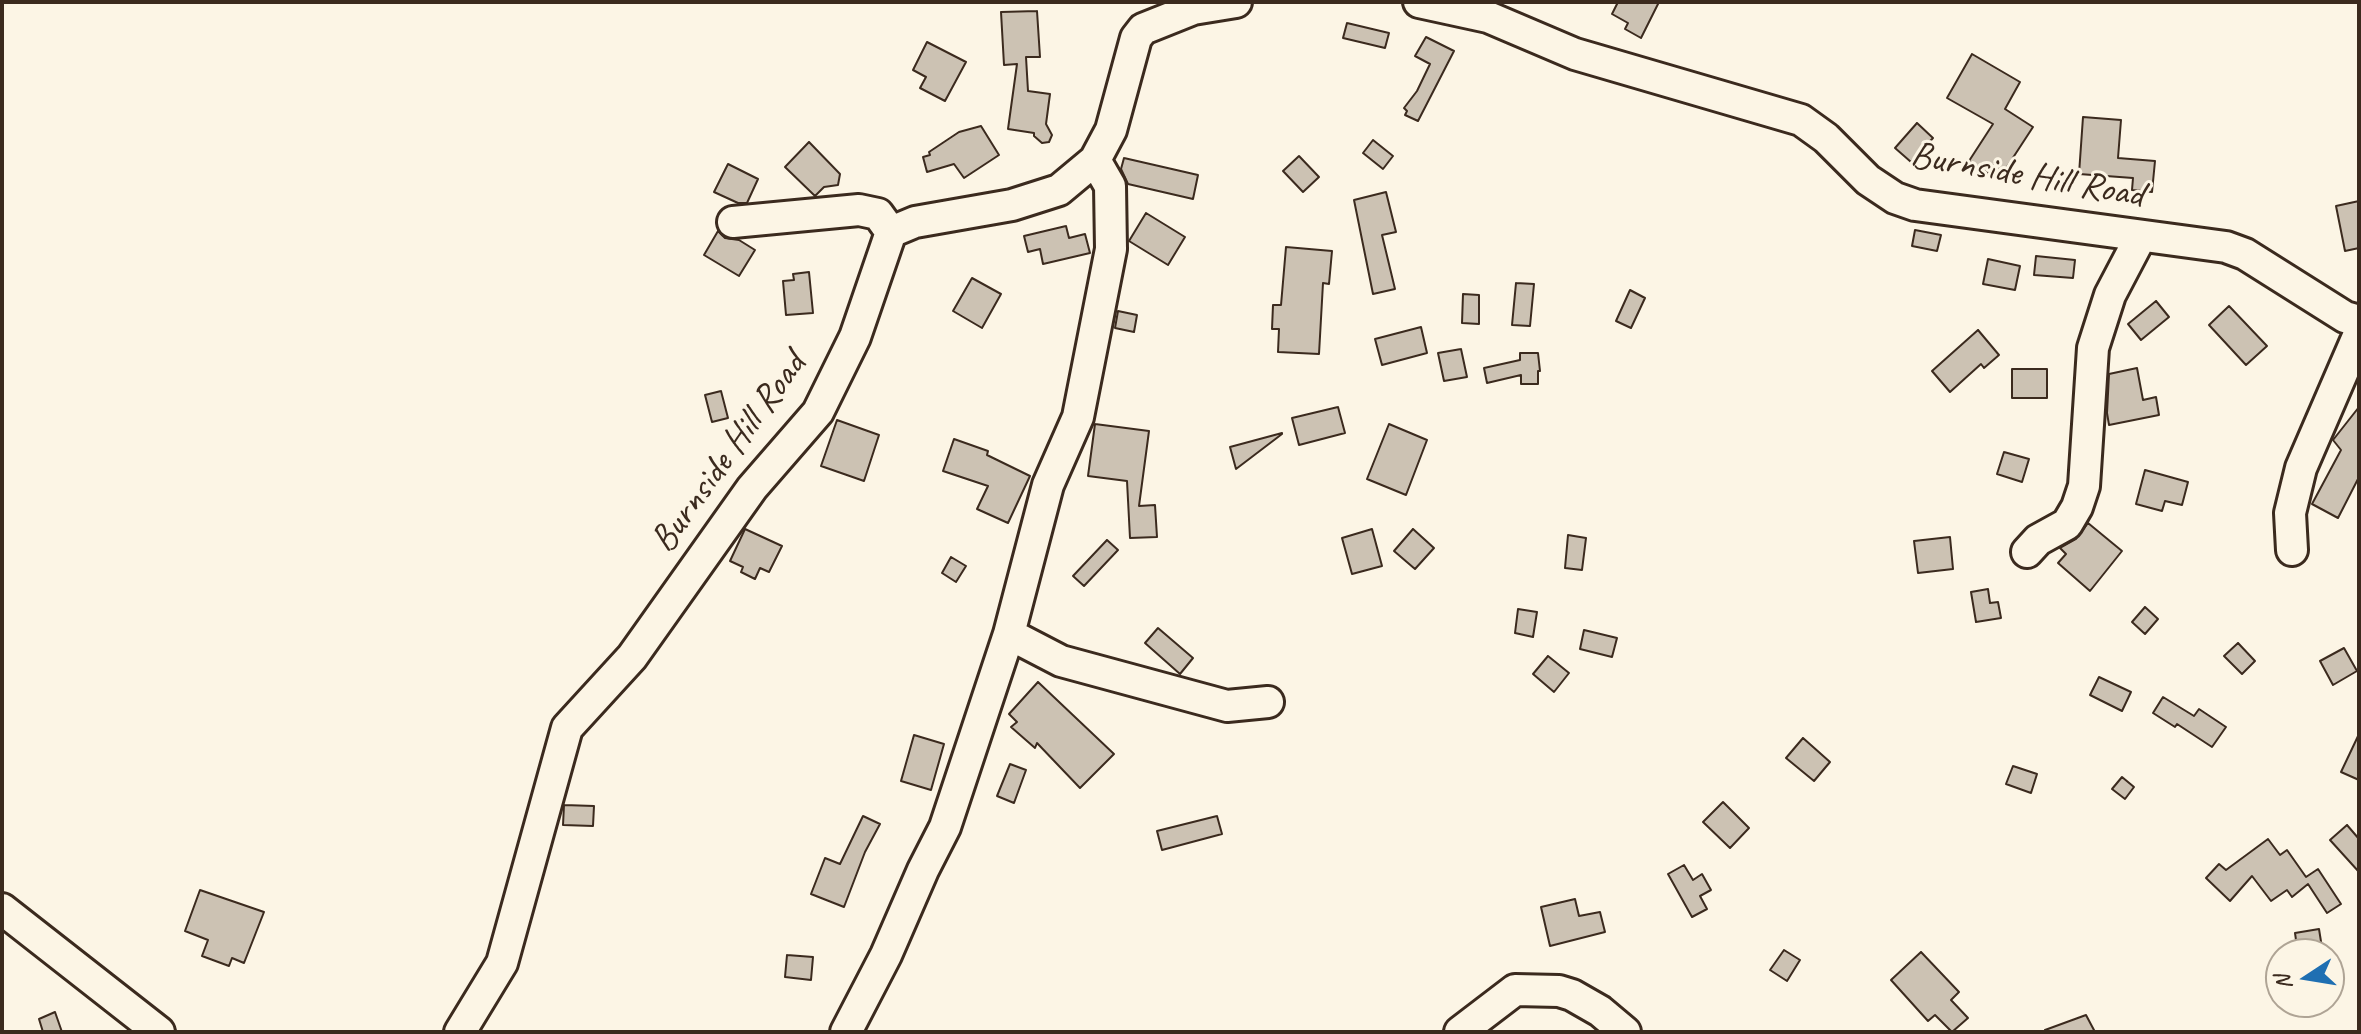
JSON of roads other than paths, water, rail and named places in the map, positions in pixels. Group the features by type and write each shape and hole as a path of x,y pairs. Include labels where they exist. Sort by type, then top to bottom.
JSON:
{"street":[{"path":"733,222 859,210 878,214 891,232 915,222 1012,205 1059,190 1095,160 1111,130 1136,38 1143,29 1193,9 1236,2"},
{"name":"Burnside Hill Road","path":"1419,2 1488,17 1575,54 1801,120 1826,138 1868,180 1895,198 1915,205 2226,247 2245,254 2345,317 2359,321"},
{"path":"846,1032 880,968 945,827 1009,634 1048,485 1078,417 1111,249 1110,186 1095,160"},
{"name":"Burnside Hill Road","path":"460,1032 502,963 567,728 632,657 752,488 818,412 855,337 891,232"},
{"path":"2027,552 2038,540 2067,524 2077,507 2084,486 2093,348 2110,295 2141,236"},
{"path":"2292,550 2290,513 2301,468 2359,334"},
{"path":"1009,634 1061,661 1227,706 1268,702"},
{"path":"2,909 159,1032"},
{"path":"1460,1032 1515,990 1559,991 1572,995 1600,1011 1625,1032"}]}
